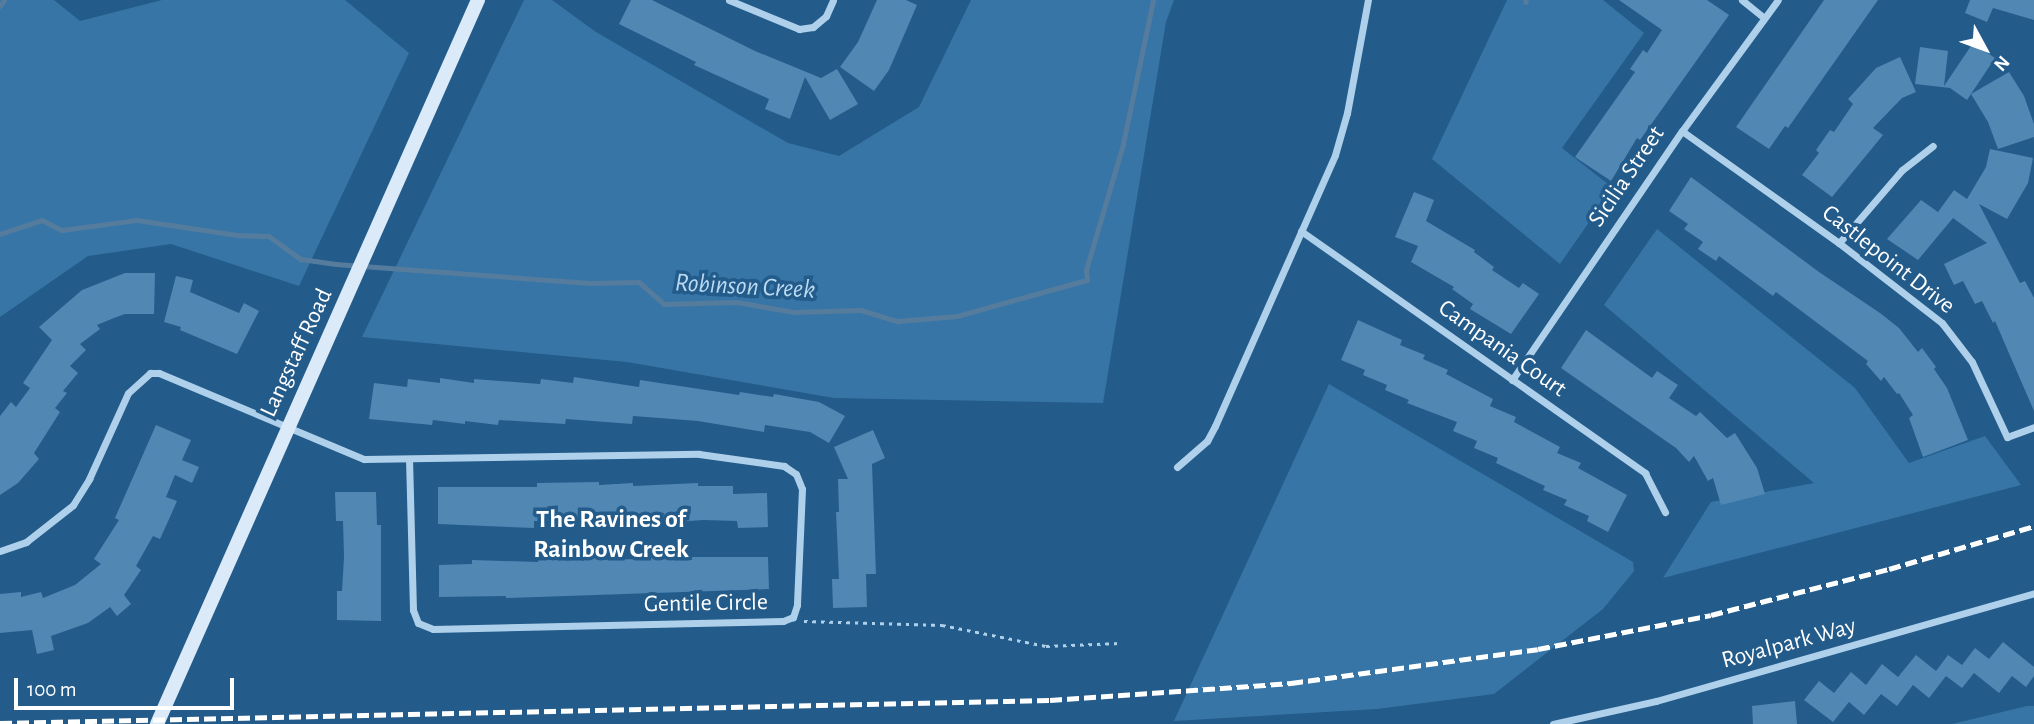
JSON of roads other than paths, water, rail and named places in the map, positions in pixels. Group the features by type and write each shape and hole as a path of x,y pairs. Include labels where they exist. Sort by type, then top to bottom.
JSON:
{"street":[{"name":"Langstaff Road","path":"157,724 478,0"},
{"path":"729,0 799,29 813,27 833,0"},
{"path":"1177,467 1200,447 1215,426 1338,145 1368,0"},
{"path":"1742,0 1765,18"},
{"name":"Sicilia Street","path":"1512,380 1682,131 1778,0"},
{"name":"Castlepoint Drive","path":"1682,131 1839,243 1942,323 1972,362 2007,437 2034,427"},
{"path":"1839,243 1902,170 1933,146"},
{"name":"Campania Court","path":"1301,231 1645,473 1665,512"},
{"name":"Gentile Circle","path":"0,551 26,542 73,505 89,479 128,393 149,373 167,375 364,459 699,454 785,466 796,474 802,489 797,605 793,617 783,621 433,629 418,623 413,610 409,459"},
{"name":"Royalpark Way","path":"1553,724 1665,698 2034,593"}],"waterway":[{"path":"0,6 4,0"},
{"name":"Robinson Creek","path":"0,234 42,220 62,230 137,220 237,235 269,236 301,259 336,264 589,283 639,282 664,304 737,302 794,312 861,310 898,321 957,316 1087,280 1086,270 1123,144 1153,0"}],"railway":[{"path":"0,723 1050,700 1291,683 1538,649 1711,615 1889,569 2034,526"}],"district":[{"name":"The Ravines of Rainbow Creek","path":"611,535"}]}
